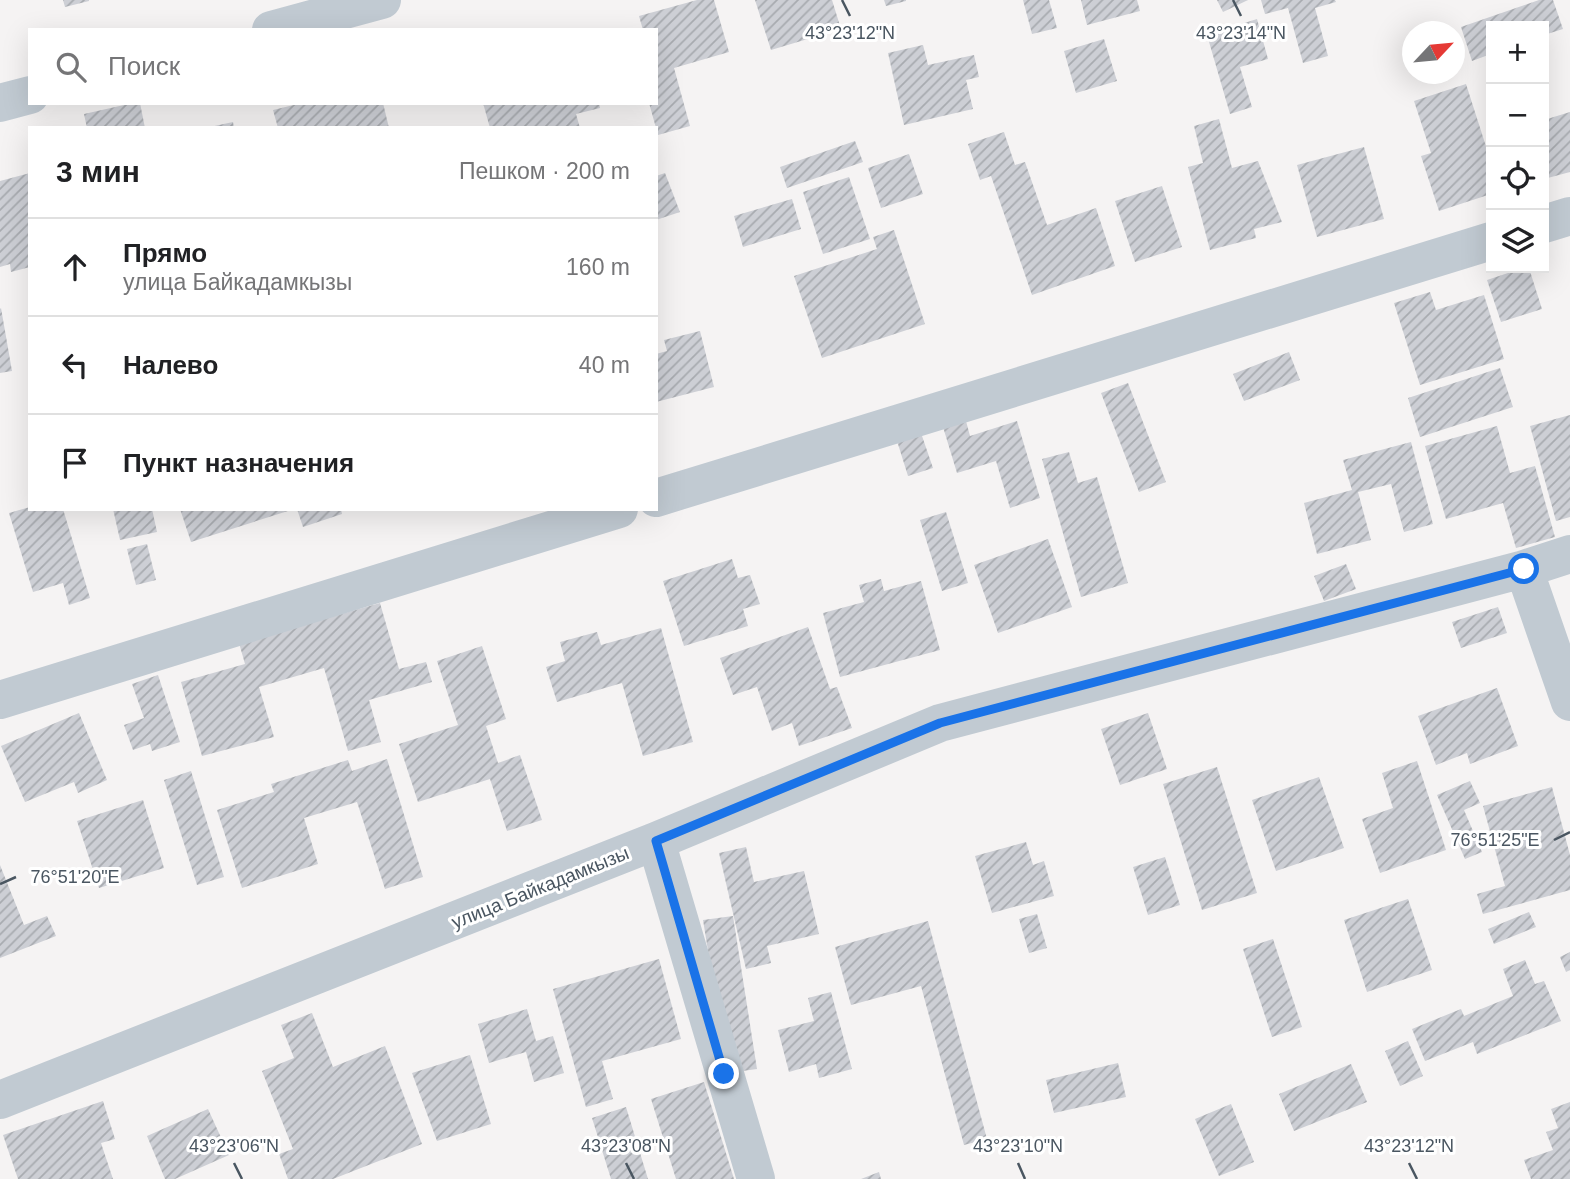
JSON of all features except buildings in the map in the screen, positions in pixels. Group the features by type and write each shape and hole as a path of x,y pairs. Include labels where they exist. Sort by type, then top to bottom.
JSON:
{"street":[{"path":"278,28 382,0"},
{"path":"0,103 28,96"},
{"path":"1549,222 1570,216"},
{"path":"658,497 1486,242"},
{"path":"0,700 613,511"},
{"name":"улица Байкадамкызы","path":"0,1100 656,841 940,723 1524,569 1570,554"},
{"path":"1524,569 1570,702"},
{"path":"656,841 757,1179"}],"route":[{"path":"724,1074 656,841 940,723 1524,569"}]}
